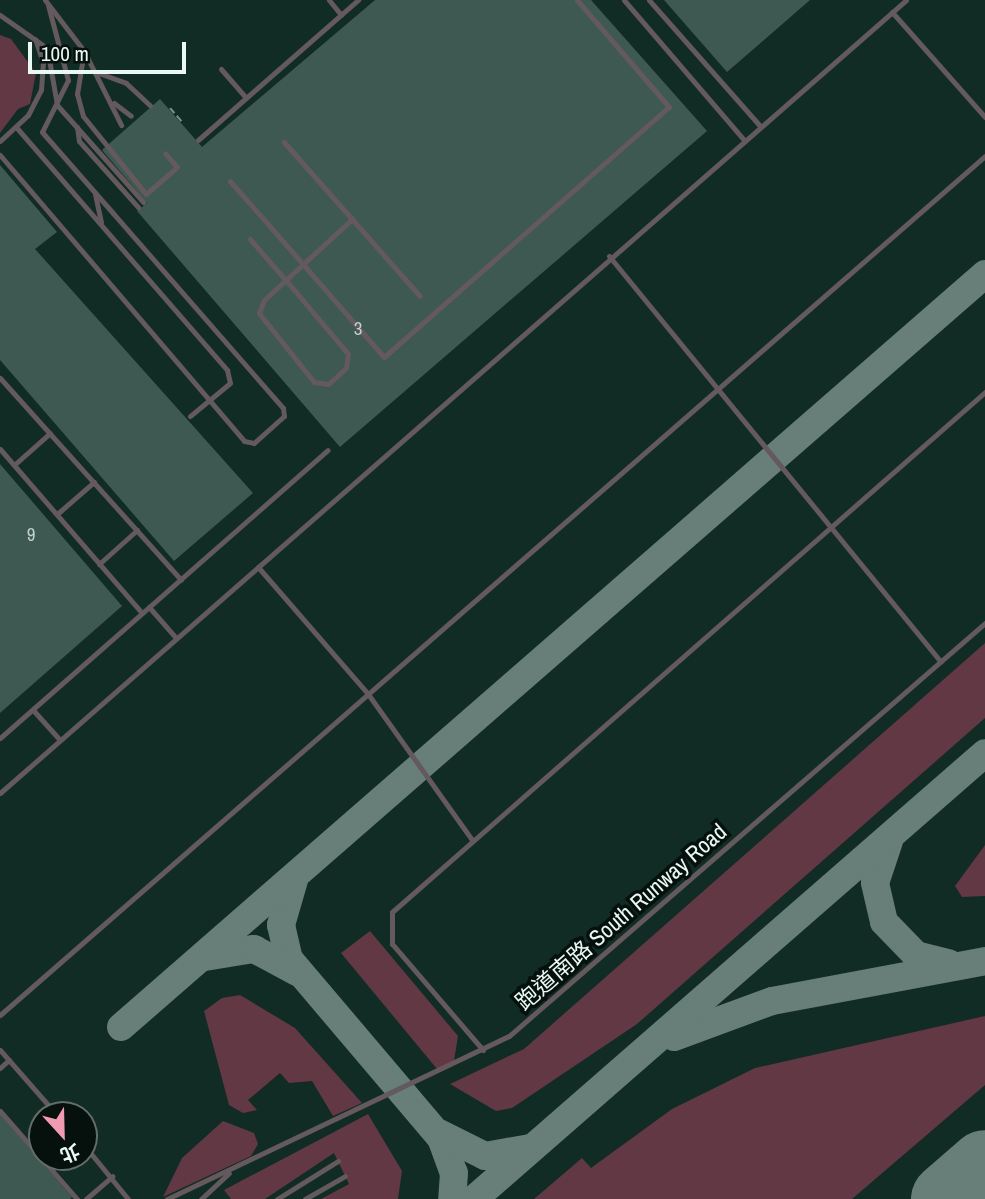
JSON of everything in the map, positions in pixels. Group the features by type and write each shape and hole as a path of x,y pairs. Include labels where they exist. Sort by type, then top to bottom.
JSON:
{"lane":[{"path":"329,0 341,15"},
{"path":"198,140 358,0"},
{"path":"230,181 384,357 669,107 577,0"},
{"path":"624,0 744,140"},
{"path":"649,0 760,126"},
{"path":"0,793 608,257 906,0"},
{"path":"46,3 84,51 114,103 121,124"},
{"path":"0,155 244,441 254,443 284,416 283,408 42,132 43,120 57,105 68,71 46,3"},
{"path":"892,12 985,117"},
{"path":"0,15 34,39 53,59 57,105 77,127 97,150 140,205 79,141 77,127"},
{"path":"0,141 35,106 44,78 34,39"},
{"path":"84,51 77,94 83,116 146,194 177,167 165,153"},
{"path":"221,69 246,98"},
{"path":"96,72 126,83 150,105"},
{"path":"114,103 131,116"},
{"path":"16,127 227,370 230,383 190,416"},
{"path":"284,142 420,296"},
{"path":"0,1016 985,156"},
{"path":"94,192 101,225"},
{"path":"250,239 277,270 286,281 348,354 346,368 321,385 259,313 264,300 283,282 293,273 303,264 313,255 352,219"},
{"path":"608,257 720,387 828,528 941,662"},
{"path":"2,382 181,579"},
{"path":"483,1050 388,933 401,902 985,392"},
{"path":"14,465 50,433"},
{"path":"0,449 142,613"},
{"path":"0,738 328,450"},
{"path":"57,514 94,482"},
{"path":"99,564 137,530"},
{"path":"258,567 368,694 471,840"},
{"path":"149,607 176,638"},
{"name":"跑道南路 South Runway Road","path":"167,1199 483,1050 517,1031 985,623"},
{"path":"33,710 60,740"},
{"path":"0,1050 46,1101"},
{"path":"0,1068 9,1060"},
{"path":"0,1111 77,1199"},
{"path":"98,1160 128,1199"},
{"path":"278,1199 338,1161"},
{"name":"跑道南路 South Runway Road","path":"201,1199 234,1169"},
{"path":"86,1199 112,1176"},
{"path":"305,1199 345,1176"}],"path":[{"path":"170,108 183,123"}],"shaded area":[{"path":"0,35 11,39 36,73 30,104 18,109 0,133"},
{"path":"985,643 985,718 637,1024 512,1108 496,1111 450,1084 524,1049"},
{"path":"985,845 985,896 962,897 955,886"},
{"path":"370,931 458,1036 454,1061 437,1069 341,953"},
{"path":"240,995 295,1028 362,1103 333,1116 312,1081 289,1083 280,1073 248,1100 257,1110 243,1113 229,1105 204,1011 222,998"},
{"path":"985,1016 985,1085 852,1199 534,1199 582,1158 591,1168 672,1109 755,1068"},
{"path":"368,1114 402,1171 398,1199 321,1199 349,1184 334,1153 265,1199 231,1199 224,1190"},
{"path":"223,1121 254,1133 258,1144 251,1156 163,1197 182,1158"}],"building":[{"path":"375,0 591,0 707,131 340,447 137,211 147,203 102,150 160,99 202,147"},
{"path":"664,0 810,0 727,72"},
{"path":"0,165 57,232 35,249 253,493 174,561 0,360"},
{"path":"0,464 122,606 0,713"},
{"path":"0,1114 28,1146 28,1171 49,1171 72,1197 0,1199"}],"taxiway":[{"path":"121,1027 985,274"},
{"path":"474,1199 985,753"},
{"path":"889,841 875,883 884,922 916,955 949,963"},
{"path":"294,880 281,925 289,959 441,1138 454,1173 452,1199"},
{"path":"205,957 254,949 297,972"},
{"path":"674,1037 772,1001 985,961"},
{"path":"439,1133 485,1156 530,1148"}],"runway":[{"path":"947,1199 985,1166"}]}
